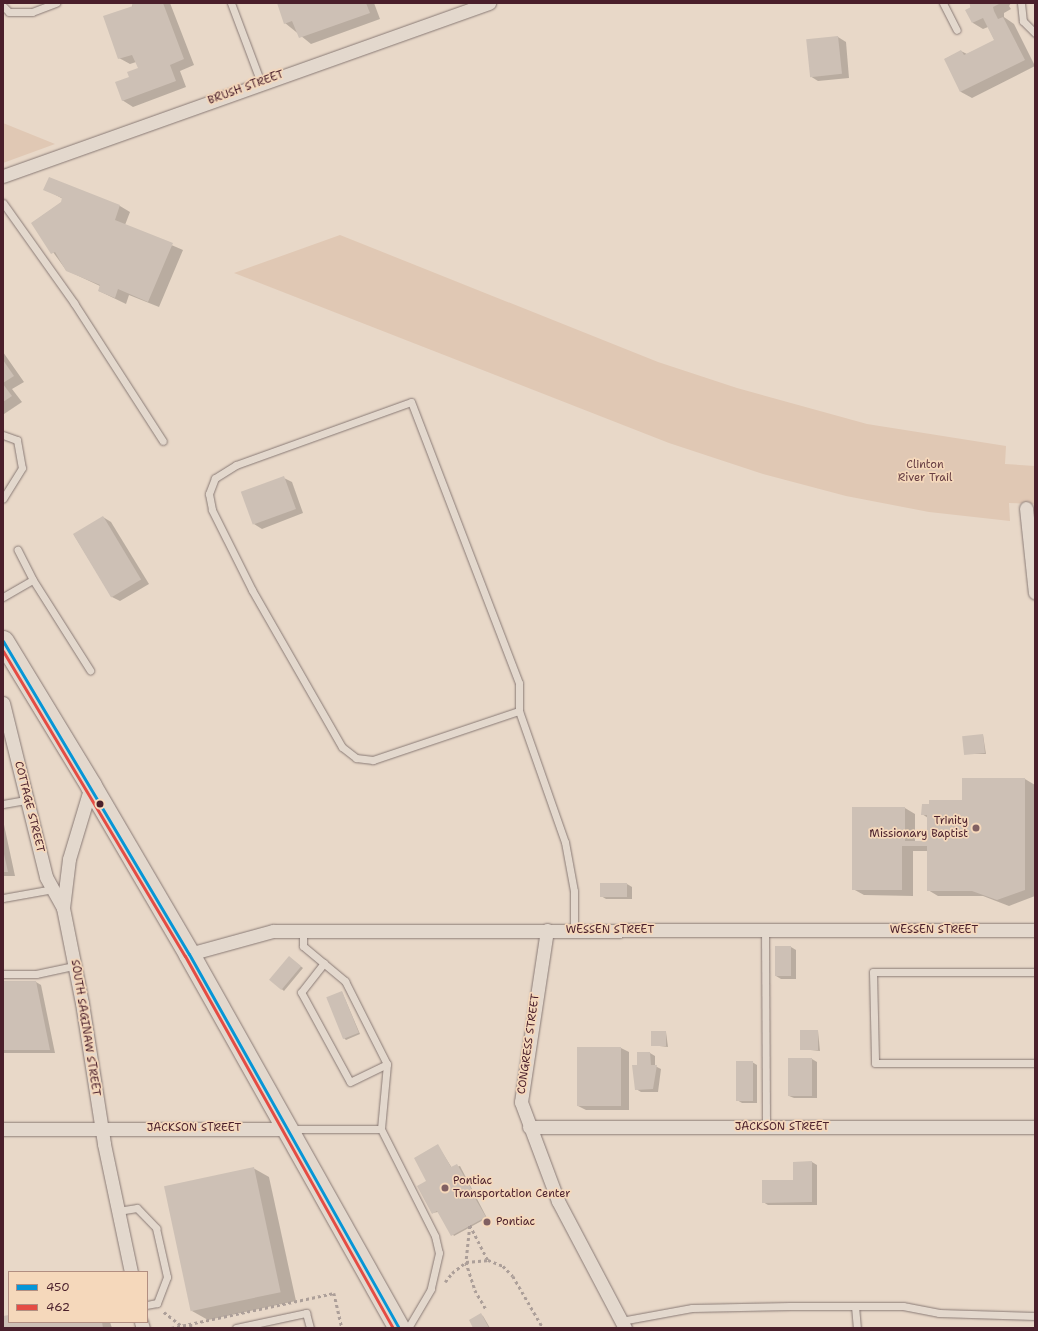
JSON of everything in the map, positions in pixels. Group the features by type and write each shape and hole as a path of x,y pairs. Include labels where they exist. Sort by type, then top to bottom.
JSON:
{"main road":[{"path":"3,641 91,786 189,954 399,1328"}],"street":[{"name":"BRUSH STREET","path":"3,176 261,82 489,3"},
{"path":"1026,508 1035,593"},
{"name":"COTTAGE STREET","path":"3,703 7,734 46,877 63,908"},
{"name":"SOUTH SAGINAW STREET","path":"91,786 69,859 63,908 75,966 101,1128 131,1271"},
{"name":"CONGRESS STREET","path":"547,930 521,1091 523,1110 558,1201 623,1324"},
{"name":"WESSEN STREET","path":"189,954 273,931 1035,930"},
{"name":"JACKSON STREET","path":"529,1127 1035,1127"},
{"name":"JACKSON STREET","path":"3,1129 287,1129"}],"lane":[{"path":"3,6 9,12 32,12 56,3"},
{"path":"231,3 261,82"},
{"path":"943,3 957,30"},
{"path":"1021,3 1023,21 1035,33"},
{"path":"3,203 74,303 163,441"},
{"path":"519,711 373,760 356,758 342,747 252,590 212,510 209,494 215,478 236,465 411,402 520,683 519,711 565,842 574,891 574,930"},
{"path":"3,435 17,440 22,468 3,498"},
{"path":"18,550 33,580 90,670"},
{"path":"3,597 33,580"},
{"path":"3,804 26,800"},
{"path":"3,898 53,889"},
{"path":"765,930 766,1127"},
{"path":"303,931 304,946 345,981 387,1064 381,1129 435,1236 439,1252 431,1289 408,1328"},
{"path":"324,963 301,992 350,1082 387,1064"},
{"path":"3,974 36,974 75,966"},
{"path":"1035,972 873,972 875,1063 1035,1063"},
{"path":"287,1129 381,1129"},
{"path":"118,1211 137,1208 156,1228 167,1277 157,1303 148,1305"},
{"path":"855,1306 857,1328"},
{"path":"623,1324 692,1308 903,1306 939,1313 1035,1316"},
{"path":"236,1328 306,1313 310,1328"}],"path":[{"path":"486,1309 475,1290 466,1262 470,1225 488,1260"},
{"path":"466,1262 488,1260 503,1266 513,1276 543,1328"},
{"path":"164,1312 182,1326"},
{"path":"190,1324 191,1328"}],"green space":[{"path":"3,123 55,144 3,163"},
{"name":"Clinton River Trail","path":"340,235 658,362 737,388 867,424 1006,446 1005,464 1035,466 1035,504 1009,503 1010,521 929,512 846,496 763,474 669,443 234,273"}],"building":[{"path":"132,3 163,3 184,59 170,65 176,81 122,101 115,82 129,77 127,72 138,68 132,55 118,59 103,16 133,6"},
{"path":"277,3 366,3 370,13 299,38 292,21 284,24"},
{"path":"969,3 1001,3 993,7 994,11 998,19 1003,17 1025,60 960,92 944,59 961,50 964,55 994,40 983,18 972,23 965,10 971,7"},
{"path":"838,36 842,74 810,77 806,39"},
{"path":"49,177 120,205 115,220 173,243 148,302 118,289 115,298 98,291 100,285 66,271 55,252 51,254 31,223 61,202 62,198 43,190"},
{"path":"3,360 14,376 3,383"},
{"path":"3,384 12,396 3,402"},
{"path":"284,476 296,509 253,525 241,492"},
{"path":"103,516 141,579 111,597 73,534"},
{"path":"983,734 985,753 964,755 962,736"},
{"name":"Trinity Missionary Baptist","path":"962,778 1025,778 1025,890 997,900 972,891 927,891 927,846 902,846 902,890 852,890 852,807 905,807 905,841 927,841 927,815 921,815 922,804 929,804 929,800 962,800"},
{"path":"4,854 8,872 3,872"},
{"path":"600,883 627,883 627,897 600,897"},
{"path":"775,946 791,946 791,976 775,976"},
{"path":"289,956 301,966 281,990 269,980"},
{"path":"3,981 36,981 50,1050 3,1050"},
{"path":"342,991 359,1033 343,1039 326,997"},
{"path":"800,1030 818,1030 818,1050 800,1050"},
{"path":"651,1031 666,1031 666,1046 651,1046"},
{"path":"577,1047 621,1047 621,1106 577,1106"},
{"path":"637,1052 650,1052 651,1065 657,1065 653,1089 635,1090 632,1065 637,1065"},
{"path":"788,1058 812,1058 812,1096 788,1096"},
{"path":"736,1061 753,1061 753,1101 736,1101"},
{"name":"Pontiac Transportation Center","path":"438,1144 451,1167 457,1164 472,1190 469,1194 472,1193 486,1217 451,1236 437,1211 432,1214 417,1186 426,1181 414,1158"},
{"path":"812,1161 812,1202 762,1203 762,1180 793,1180 793,1162"},
{"path":"254,1167 281,1292 191,1311 164,1186"},
{"path":"481,1313 489,1328 473,1328 469,1320"},
{"path":"8,1315 8,1323 102,1323 103,1328 3,1328 3,1316"}],"transit line":[{"name":"450","path":"3,641 189,954 399,1328"},
{"name":"462","path":"3,651 185,956 393,1328"}],"place":[{"name":"Trinity Missionary Baptist","path":"976,828"},
{"name":"Pontiac Transportation Center","path":"445,1188"},
{"name":"Pontiac","path":"487,1222"}]}
